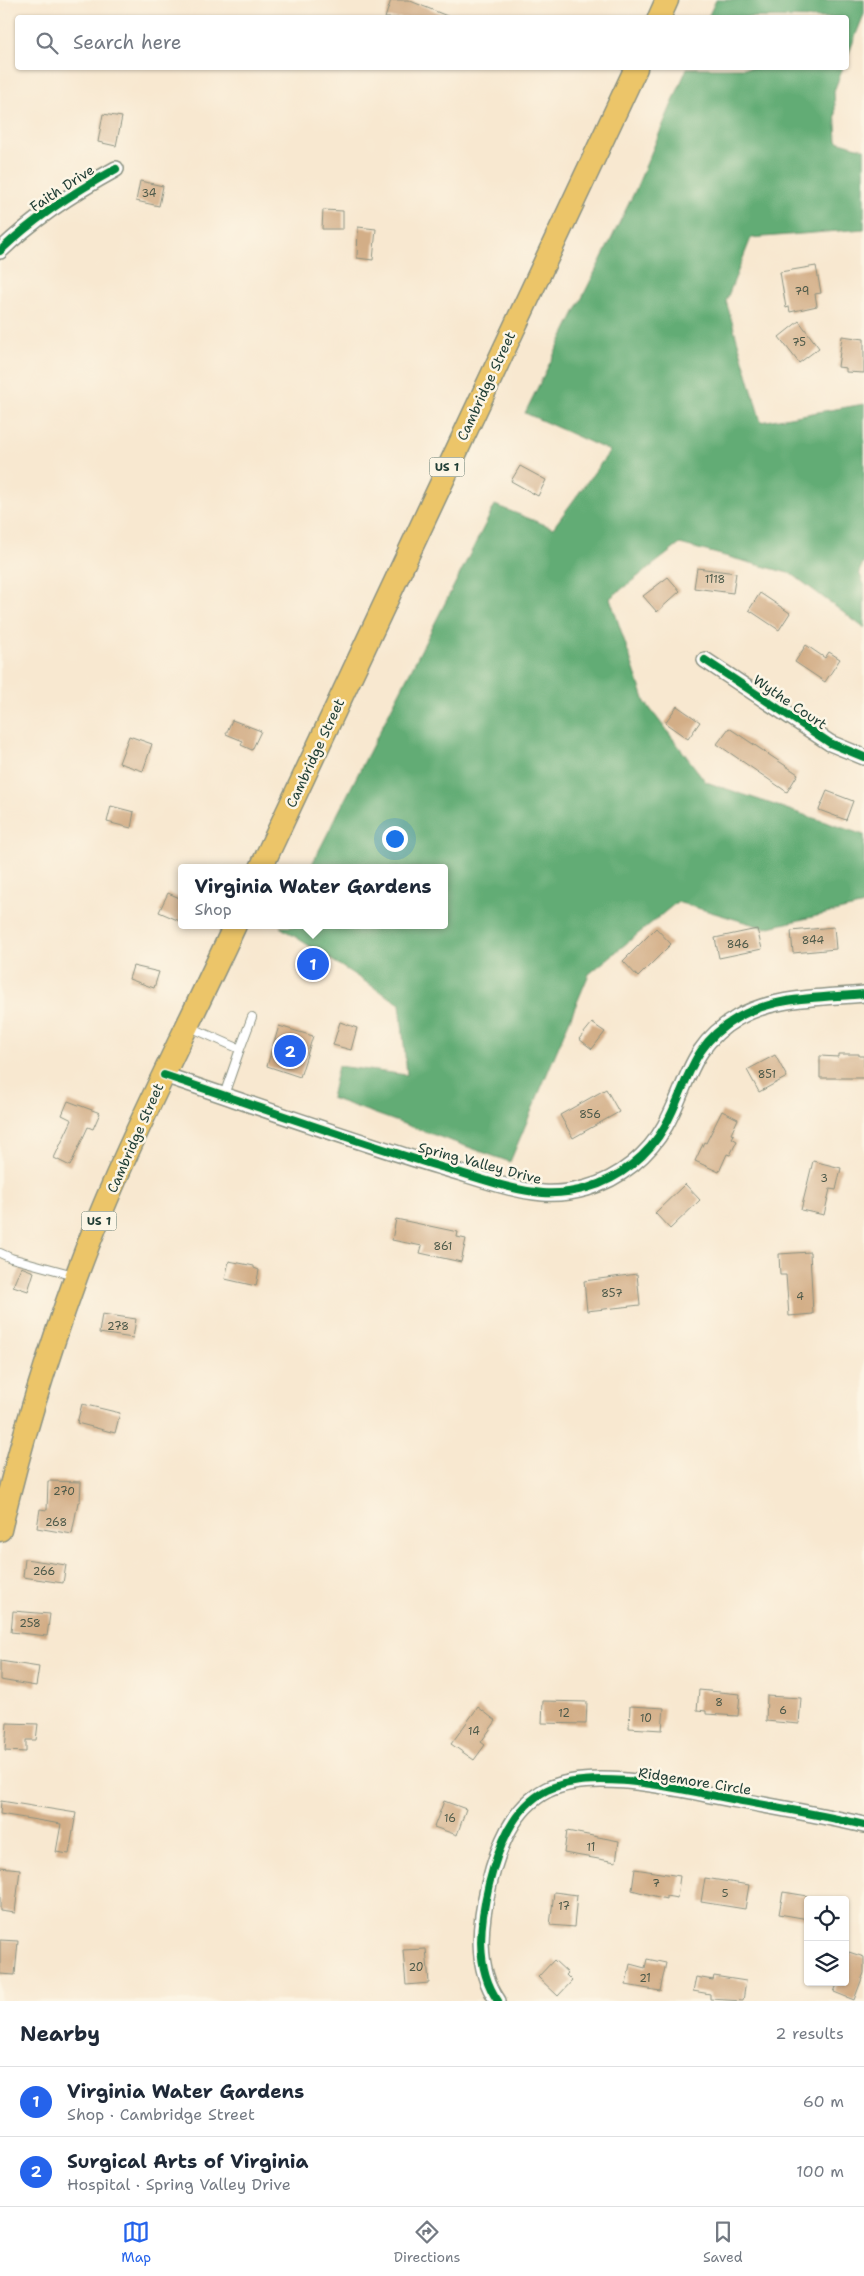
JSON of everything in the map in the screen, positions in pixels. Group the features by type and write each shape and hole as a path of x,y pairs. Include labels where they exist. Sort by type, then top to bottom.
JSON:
{"main road":[{"path":"661,15 668,0"},
{"name":"Cambridge Street","path":"263,864 635,70"},
{"name":"Cambridge Street","path":"0,1530 40,1380 76,1275 124,1161 233,929"}],"street":[{"name":"Faith Drive","path":"0,251 43,213 75,191 116,169"},
{"name":"Wythe Court","path":"705,660 830,743 864,757"},
{"name":"Spring Valley Drive","path":"164,1075 416,1159 522,1190 544,1193 567,1192 588,1188 609,1180 628,1168 647,1150 666,1125 692,1062 720,1029 738,1017 758,1008 778,1003 864,994"},
{"name":"Ridgemore Circle","path":"498,2001 491,1991 485,1974 482,1952 486,1900 493,1868 510,1825 526,1806 546,1790 562,1784 580,1781 660,1786 864,1825"}],"lane":[{"path":"224,1095 252,1017"},
{"path":"188,1026 240,1049"},
{"path":"0,1252 11,1258 76,1275"}],"green space":[{"path":"716,0 864,0 864,14 849,53 849,15 709,15"},
{"path":"686,70 842,70 834,91 837,141 864,149 864,229 751,238 726,301 761,422 864,404 864,561 859,572 864,585 864,628 792,574 680,544 610,598 645,702 706,782 864,835 864,905 765,928 677,902 589,974 510,1162 331,1098 338,1066 407,1075 400,1004 283,929 448,929 448,864 312,864 495,505 553,528 610,451 525,413 635,191"}],"building":[{"path":"391,0 408,0 445,15 386,15"},
{"path":"103,114 122,117 116,146 98,142"},
{"path":"140,181 163,186 159,206 136,201"},
{"path":"323,210 343,211 343,229 322,229"},
{"path":"358,227 376,229 373,260 357,258"},
{"path":"816,266 821,293 815,294 817,306 790,312 789,307 786,308 780,272"},
{"path":"799,321 819,348 799,363 779,337"},
{"path":"842,336 864,339 864,373 846,372 846,368 838,367"},
{"path":"520,466 546,480 538,496 511,481"},
{"path":"697,568 736,573 733,593 694,588"},
{"path":"668,577 680,591 657,612 643,596"},
{"path":"760,593 790,613 779,630 749,610"},
{"path":"806,645 825,658 829,652 840,659 825,682 795,662"},
{"path":"677,706 700,722 688,739 665,723"},
{"path":"232,720 261,731 252,750 241,745 243,741 226,734"},
{"path":"729,728 798,774 787,792 717,744"},
{"path":"129,736 152,744 143,771 119,763"},
{"path":"827,791 853,801 846,820 819,810"},
{"path":"111,806 134,812 131,828 107,822"},
{"path":"168,893 178,897 178,920 159,912"},
{"path":"834,927 836,949 793,953 791,931"},
{"path":"656,928 671,944 638,977 623,961"},
{"path":"757,929 762,949 719,958 715,938"},
{"path":"133,966 159,972 154,988 129,979"},
{"path":"340,1022 357,1028 351,1050 333,1045"},
{"path":"592,1023 605,1032 592,1049 579,1039"},
{"path":"279,1026 313,1036 300,1077 267,1066"},
{"path":"838,1054 859,1054 859,1056 864,1056 864,1078 820,1078 820,1056 838,1057"},
{"path":"775,1055 787,1077 759,1092 747,1070"},
{"path":"606,1089 619,1112 573,1138 560,1115"},
{"path":"68,1101 100,1113 93,1129 88,1127 70,1166 54,1158 72,1120 62,1115"},
{"path":"722,1111 738,1119 731,1134 734,1135 732,1138 737,1141 730,1155 727,1154 719,1172 695,1161"},
{"path":"813,1161 841,1168 836,1190 830,1189 824,1215 801,1210"},
{"path":"685,1184 700,1200 670,1229 655,1213"},
{"path":"396,1219 458,1232 457,1237 466,1239 461,1262 420,1253 422,1246 392,1240"},
{"path":"810,1252 813,1314 789,1316 786,1275 780,1275 779,1254"},
{"path":"229,1261 254,1266 254,1268 259,1270 256,1286 225,1279"},
{"path":"21,1267 34,1272 28,1291 13,1286"},
{"path":"637,1274 640,1305 587,1311 584,1281"},
{"path":"102,1314 136,1319 133,1338 99,1333"},
{"path":"82,1404 120,1413 115,1433 77,1423"},
{"path":"48,1481 81,1482 80,1502 78,1502 72,1534 37,1528 40,1509 47,1510"},
{"path":"25,1559 66,1565 63,1583 23,1577"},
{"path":"13,1611 50,1614 47,1636 11,1632"},
{"path":"0,1661 39,1667 36,1686 0,1680"},
{"path":"699,1690 740,1694 738,1716 706,1714 706,1711 697,1710"},
{"path":"767,1696 801,1698 799,1724 766,1721"},
{"path":"543,1701 587,1702 586,1724 542,1723"},
{"path":"630,1706 664,1708 662,1730 629,1728"},
{"path":"478,1707 496,1721 481,1742 485,1745 474,1760 451,1744"},
{"path":"7,1723 38,1724 36,1740 26,1740 26,1752 5,1751"},
{"path":"1,1801 76,1813 69,1854 56,1852 61,1824 0,1814"},
{"path":"444,1801 466,1809 457,1835 434,1827"},
{"path":"567,1831 619,1841 616,1862 564,1853"},
{"path":"0,1867 20,1869 15,1913 0,1911"},
{"path":"635,1869 680,1876 677,1898 666,1896 666,1899 632,1890"},
{"path":"705,1878 749,1885 745,1909 701,1902"},
{"path":"554,1892 577,1895 574,1927 550,1925"},
{"path":"783,1892 808,1896 804,1896 804,1918 779,1914"},
{"path":"0,1940 18,1941 15,1975 0,1974"},
{"path":"426,1949 429,1983 406,1985 403,1950"},
{"path":"849,1952 864,1957 864,1973 854,2000 834,1992 836,1986 849,1986"},
{"path":"647,1959 666,1963 660,1991 626,1985 630,1964 645,1968"},
{"path":"554,1960 568,1973 566,1975 572,1981 558,1996 538,1977"},
{"path":"714,1976 746,1981 743,2001 710,1999 710,1994 693,1991 696,1977 713,1980"}],"cycle path":[{"path":"0,251 55,206 116,169"},
{"path":"705,660 830,743 864,757"},
{"path":"164,1075 371,1145 492,1182 530,1191 549,1193 576,1191 599,1184 622,1172 651,1147 665,1126 699,1053 721,1029 737,1018 751,1011 783,1002 864,994"},
{"path":"498,2001 490,1988 482,1959 483,1914 489,1884 508,1830 524,1807 547,1790 567,1783 590,1780 615,1780 667,1787 864,1825"}],"place":[{"name":"Virginia Water Gardens","path":"313,964"},
{"name":"Surgical Arts of Virginia","path":"290,1051"}]}
